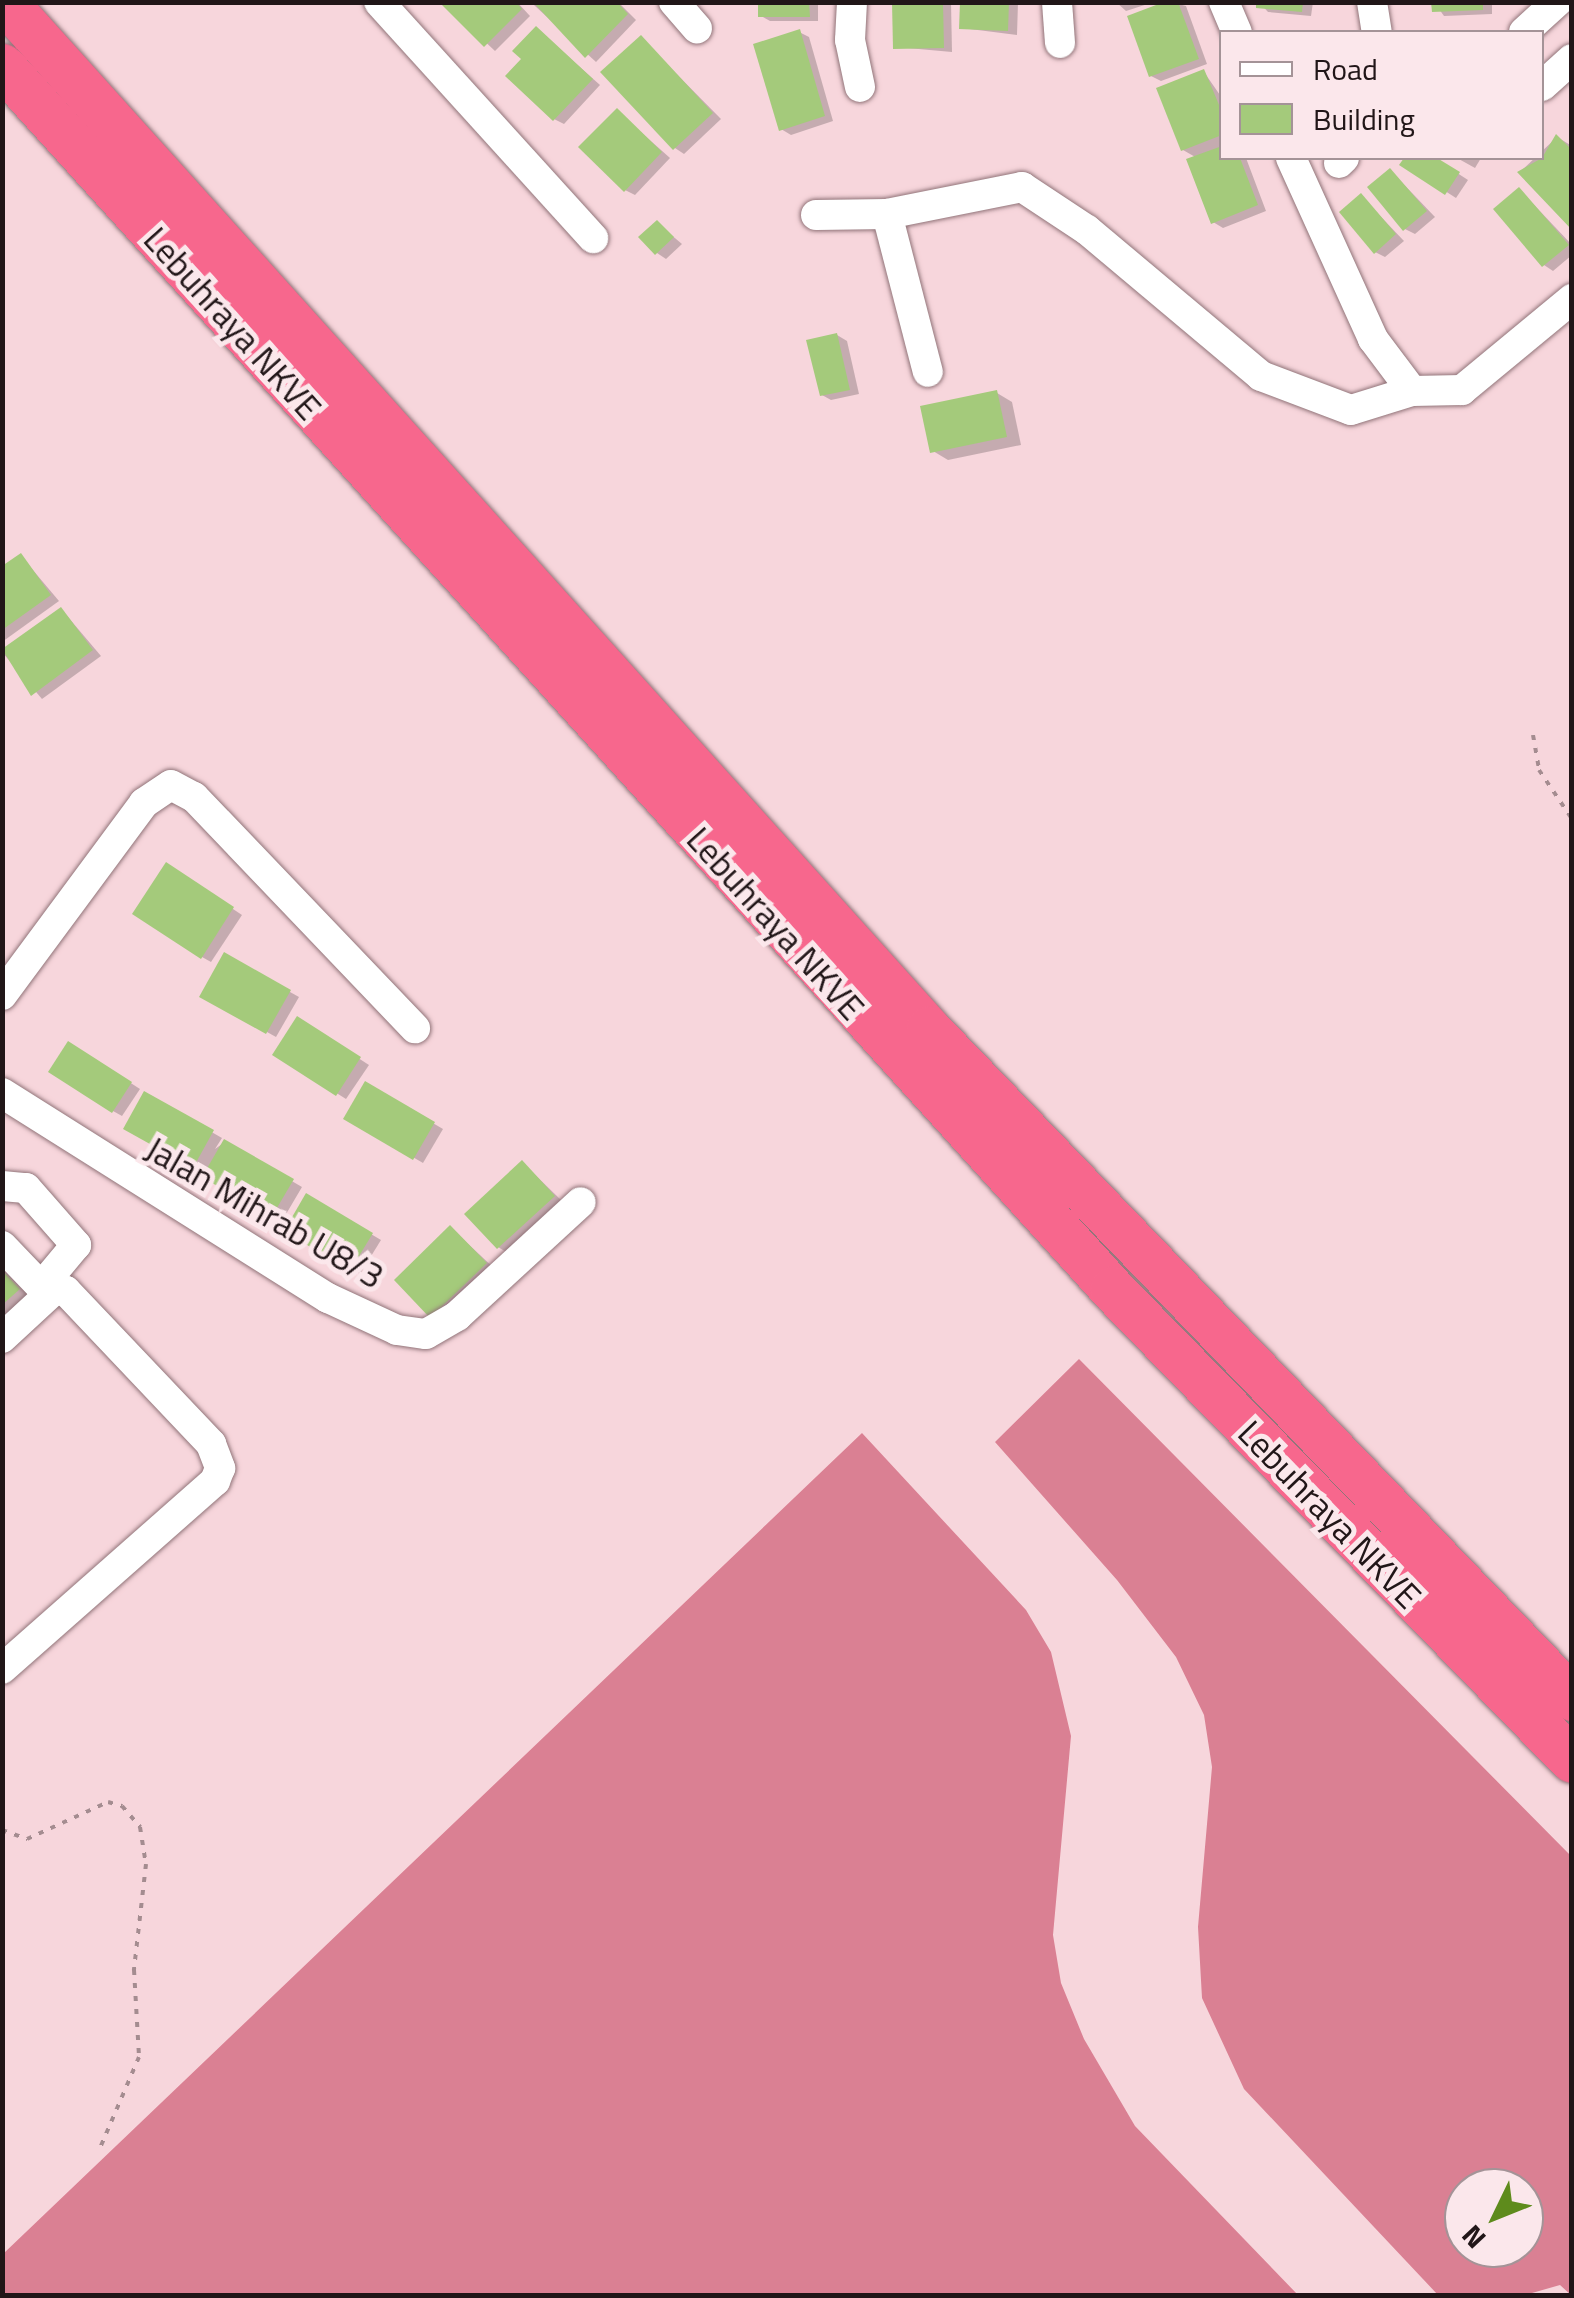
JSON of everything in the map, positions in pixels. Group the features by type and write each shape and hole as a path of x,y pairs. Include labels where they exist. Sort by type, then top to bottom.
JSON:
{"highway":[{"name":"Lebuhraya NKVE","path":"5,2 928,1029 1572,1698"},
{"name":"Lebuhraya NKVE","path":"2,66 1112,1289 1572,1760"}],"street":[{"path":"379,2 593,238"},
{"path":"674,2 697,28"},
{"path":"852,2 850,40 860,87"},
{"path":"1057,2 1060,42"},
{"path":"1224,2 1236,30"},
{"path":"1372,2 1377,30"},
{"path":"1520,2 1522,30"},
{"path":"1524,30 1558,2"},
{"path":"1544,84 1572,59"},
{"path":"1292,160 1373,338 1412,392"},
{"path":"816,214 886,214 1010,184 1022,188 1087,230 1262,376 1351,410 1412,392 1462,390 1572,299"},
{"path":"886,214 928,372"},
{"path":"2,995 144,803 171,786 194,797 415,1028"},
{"name":"Jalan Mihrab U8/3","path":"2,1093 328,1298 397,1330 426,1334 457,1316 582,1202"},
{"path":"2,1186 26,1188 76,1246 45,1291 2,1338"},
{"path":"2,1246 45,1291"},
{"path":"2,1670 215,1481 220,1468 211,1444 71,1295 60,1289 45,1291"}],"path":[{"path":"1533,734 1540,770 1572,819"},
{"path":"2,1830 27,1839 108,1802 122,1806 140,1827 146,1864 134,1970 139,2057 100,2148"}],"shaded area":[{"path":"1079,1359 1571,1856 1571,2295 1560,2285 1525,2295 1438,2295 1244,2089 1202,1998 1198,1927 1212,1767 1204,1715 1176,1657 1117,1580 995,1442"},
{"path":"862,1433 1026,1610 1051,1652 1071,1736 1053,1935 1061,1983 1084,2039 1135,2126 1298,2295 3,2295 3,2254"}],"building":[{"path":"439,2 516,2 522,9 484,47"},
{"path":"533,2 617,2 628,14 585,58"},
{"path":"758,2 809,2 810,17 758,17"},
{"path":"892,2 943,2 944,48 893,49"},
{"path":"960,2 1009,2 1008,31 959,29"},
{"path":"1164,2 1178,2 1199,59 1149,77 1127,16"},
{"path":"1256,2 1303,2 1302,12 1256,8"},
{"path":"1431,2 1483,2 1483,10 1432,12"},
{"path":"536,26 593,79 553,121 505,76 521,59 512,51"},
{"path":"800,29 825,116 779,131 753,44"},
{"path":"641,35 713,113 673,150 600,72"},
{"path":"1204,69 1219,105 1219,136 1181,151 1156,88"},
{"path":"617,108 662,152 624,192 578,147"},
{"path":"1556,134 1572,150 1572,230 1517,172 1544,160"},
{"path":"1219,147 1219,160 1241,160 1258,205 1211,224 1186,159"},
{"path":"1403,160 1440,160 1460,172 1445,195 1399,165"},
{"path":"1390,168 1427,211 1403,231 1367,187"},
{"path":"1519,187 1569,245 1542,267 1493,209"},
{"path":"1361,193 1396,234 1374,254 1339,212"},
{"path":"657,220 674,237 655,255 638,237"},
{"path":"837,333 850,390 820,396 806,340"},
{"path":"997,390 1007,437 930,453 920,406"},
{"path":"21,553 51,595 2,630 2,566"},
{"path":"61,607 93,650 31,696 2,649"},
{"path":"166,862 234,907 201,959 132,914"},
{"path":"224,952 291,990 266,1034 199,997"},
{"path":"297,1016 361,1057 336,1096 272,1055"},
{"path":"68,1041 132,1082 112,1113 48,1072"},
{"path":"365,1081 435,1122 413,1160 343,1119"},
{"path":"144,1091 214,1130 193,1168 123,1129"},
{"path":"224,1139 294,1179 271,1218 202,1177"},
{"path":"522,1160 555,1196 497,1249 464,1214"},
{"path":"306,1193 373,1233 350,1271 284,1231"},
{"path":"450,1225 487,1263 430,1318 394,1280"},
{"path":"2,1270 20,1289 2,1305"}]}
